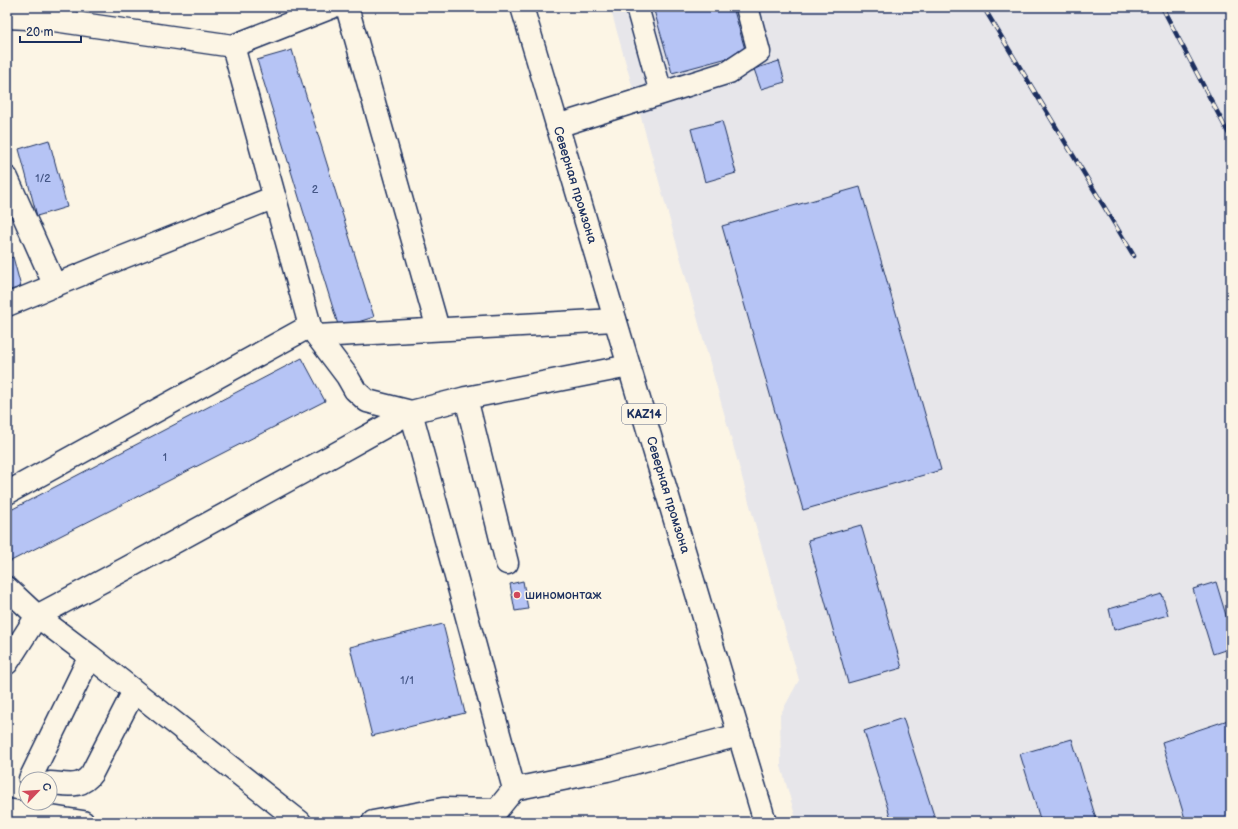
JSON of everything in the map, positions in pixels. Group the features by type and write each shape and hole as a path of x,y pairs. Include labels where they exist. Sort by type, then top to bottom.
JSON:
{"main road":[{"path":"7,17 47,19 233,46 332,7"},
{"path":"347,7 438,329"},
{"name":"Северная промзона","path":"522,7 765,822"},
{"path":"637,7 661,93"},
{"path":"557,126 729,72 759,52 747,7"},
{"path":"233,46 274,197 313,331 356,390 367,401 411,412"},
{"path":"7,178 55,286"},
{"path":"7,305 274,197"},
{"path":"7,494 313,331 438,329 615,320"},
{"path":"7,664 36,616 141,561 411,412 466,398 629,366"},
{"path":"466,398 507,563"},
{"path":"411,412 514,789"},
{"path":"7,588 36,616 90,656 300,822"},
{"path":"34,771 90,656"},
{"path":"58,784 79,785 88,780 134,691"},
{"path":"373,822 443,809 497,810 514,789 607,770 739,734"},
{"path":"18,798 10,810 83,822"},
{"path":"416,822 443,809"}],"shaded area":[{"path":"610,7 1231,7 1231,822 797,822 781,766 780,715 799,680"}],"building":[{"path":"653,7 733,7 746,53 672,73"},
{"path":"292,50 374,317 339,328 257,60"},
{"path":"779,61 785,82 761,89 754,69"},
{"path":"722,121 736,173 705,182 691,129"},
{"path":"49,140 67,207 37,216 19,149"},
{"path":"860,187 941,470 803,510 722,226"},
{"path":"13,257 21,287 7,291 7,259"},
{"path":"302,358 325,401 7,563 7,512"},
{"path":"861,525 902,668 848,683 808,540"},
{"path":"523,581 528,609 515,611 510,584"},
{"path":"1216,582 1231,632 1231,648 1213,654 1193,589"},
{"path":"1162,594 1168,615 1114,630 1109,609"},
{"path":"443,624 465,713 372,736 350,647"},
{"path":"903,718 936,822 892,822 864,731"},
{"path":"1231,719 1231,822 1186,822 1162,742"},
{"path":"1072,739 1097,822 1041,822 1020,754"}],"railway":[{"path":"985,7 987,13 1134,256"},
{"path":"1162,7 1231,138"}],"place":[{"name":"шиномонтаж","path":"517,595"}]}
